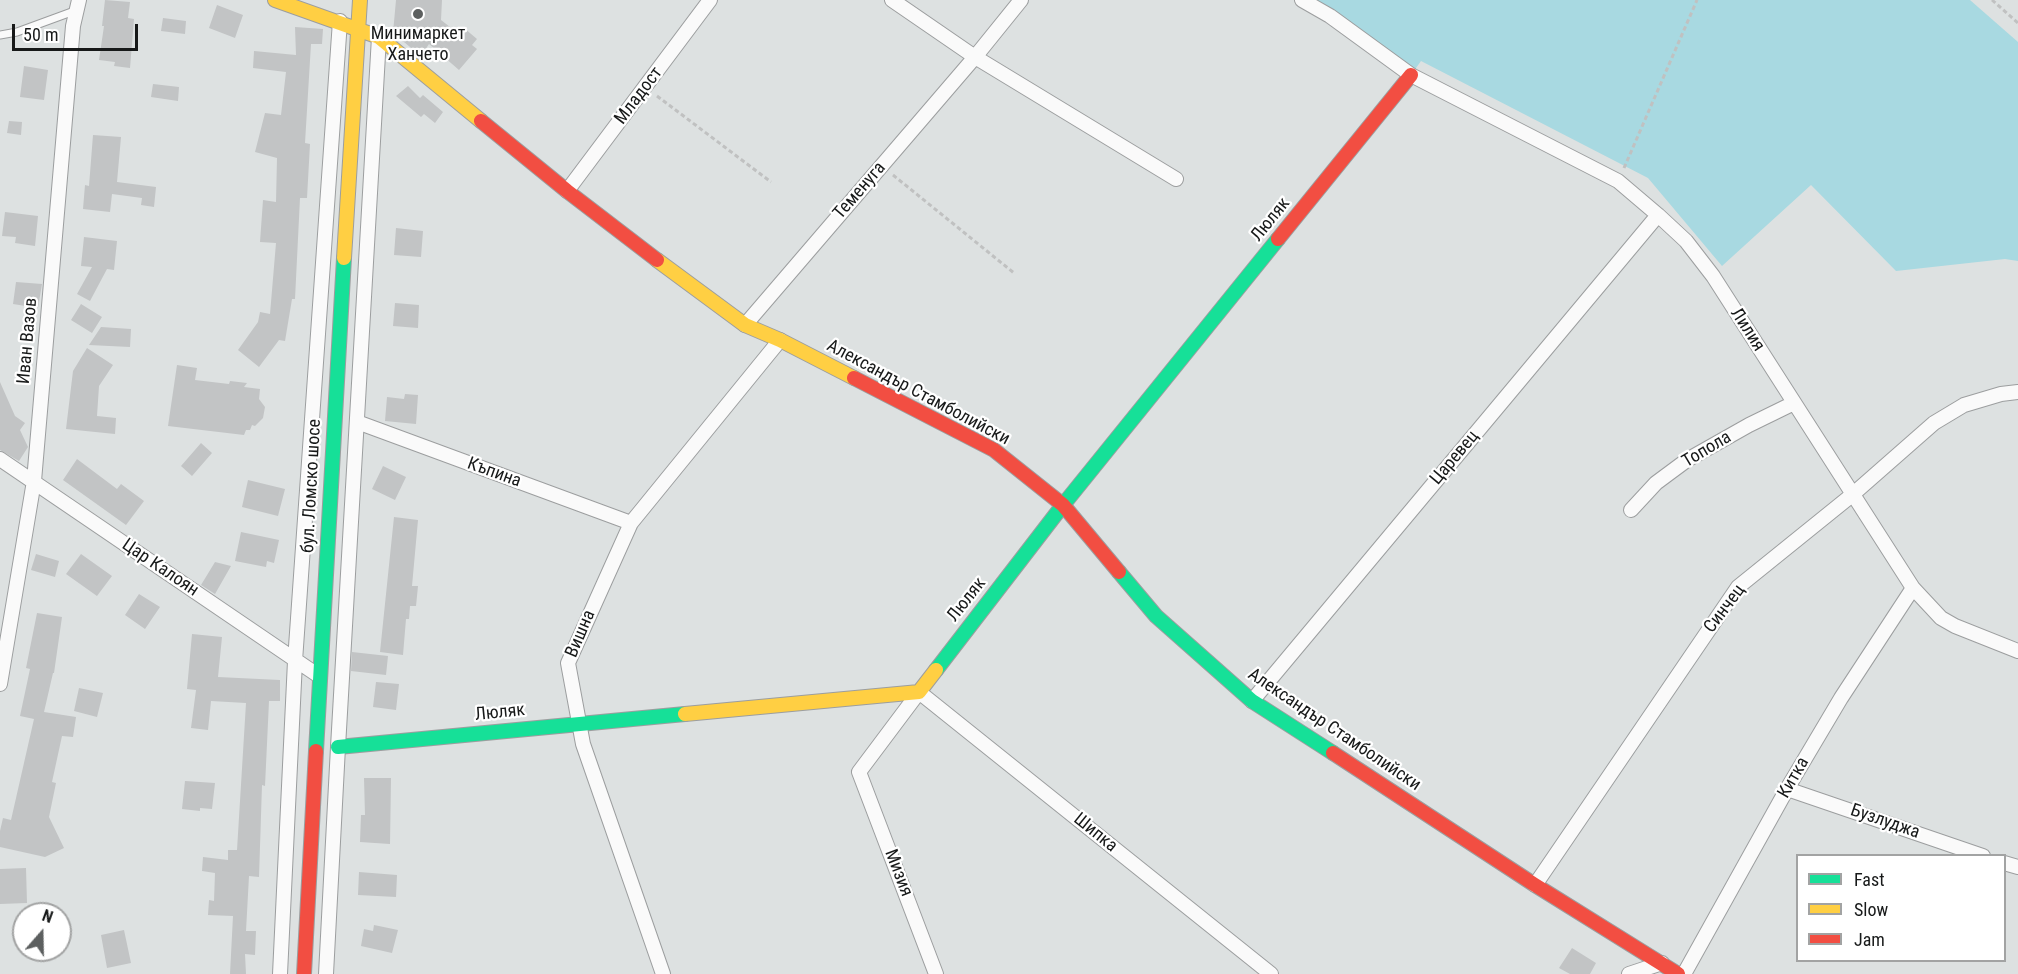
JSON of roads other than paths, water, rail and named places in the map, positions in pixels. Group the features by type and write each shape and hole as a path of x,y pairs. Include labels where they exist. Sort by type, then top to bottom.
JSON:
{"street":[{"path":"274,0 358,27"},
{"name":"бул. Ломско шосе","path":"304,974 321,646 360,0"},
{"name":"Младост","path":"567,191 710,0"},
{"path":"892,0 975,57 1176,179"},
{"name":"Теменуга","path":"746,325 1021,0"},
{"name":"Лилия","path":"1302,0 1330,16 1411,75 1618,181 1658,215 1686,241 1713,276 1852,495 1913,588 1931,610 1955,626 2018,651"},
{"name":"Иван Вазов","path":"0,684 34,481 73,26 78,5"},
{"path":"280,974 295,661 340,21"},
{"name":"Александър Стамболийски","path":"358,27 379,38 567,191 714,304 746,325 780,340 994,450 1063,504 1156,616 1252,700 1536,885 1678,974"},
{"path":"326,974 379,38"},
{"name":"Люляк","path":"338,747 919,692 1063,504 1411,75"},
{"name":"Царевец","path":"1252,700 1658,215"},
{"name":"Вишна","path":"663,974 583,744 568,663 631,523 780,340"},
{"name":"Синчец","path":"1536,885 1738,587 1852,495 1916,438 1948,414 1982,399 2018,392"},
{"name":"Топола","path":"1631,510 1656,483 1687,460 1794,403"},
{"name":"Къпина","path":"357,422 631,523"},
{"name":"Цар Калоян","path":"0,459 320,676"},
{"name":"Китка","path":"1684,974 1787,789 1841,698 1913,588"},
{"path":"321,646 343,647"},
{"name":"Мизия","path":"919,692 859,772 936,974"},
{"name":"Шипка","path":"919,692 1271,974"},
{"name":"Бузлуджа","path":"1787,789 1980,854"},
{"path":"1629,974 1662,963"}],"lane":[{"path":"0,35 17,32 78,5"}],"place":[{"name":"Минимаркет Ханчето","path":"418,14"}]}
